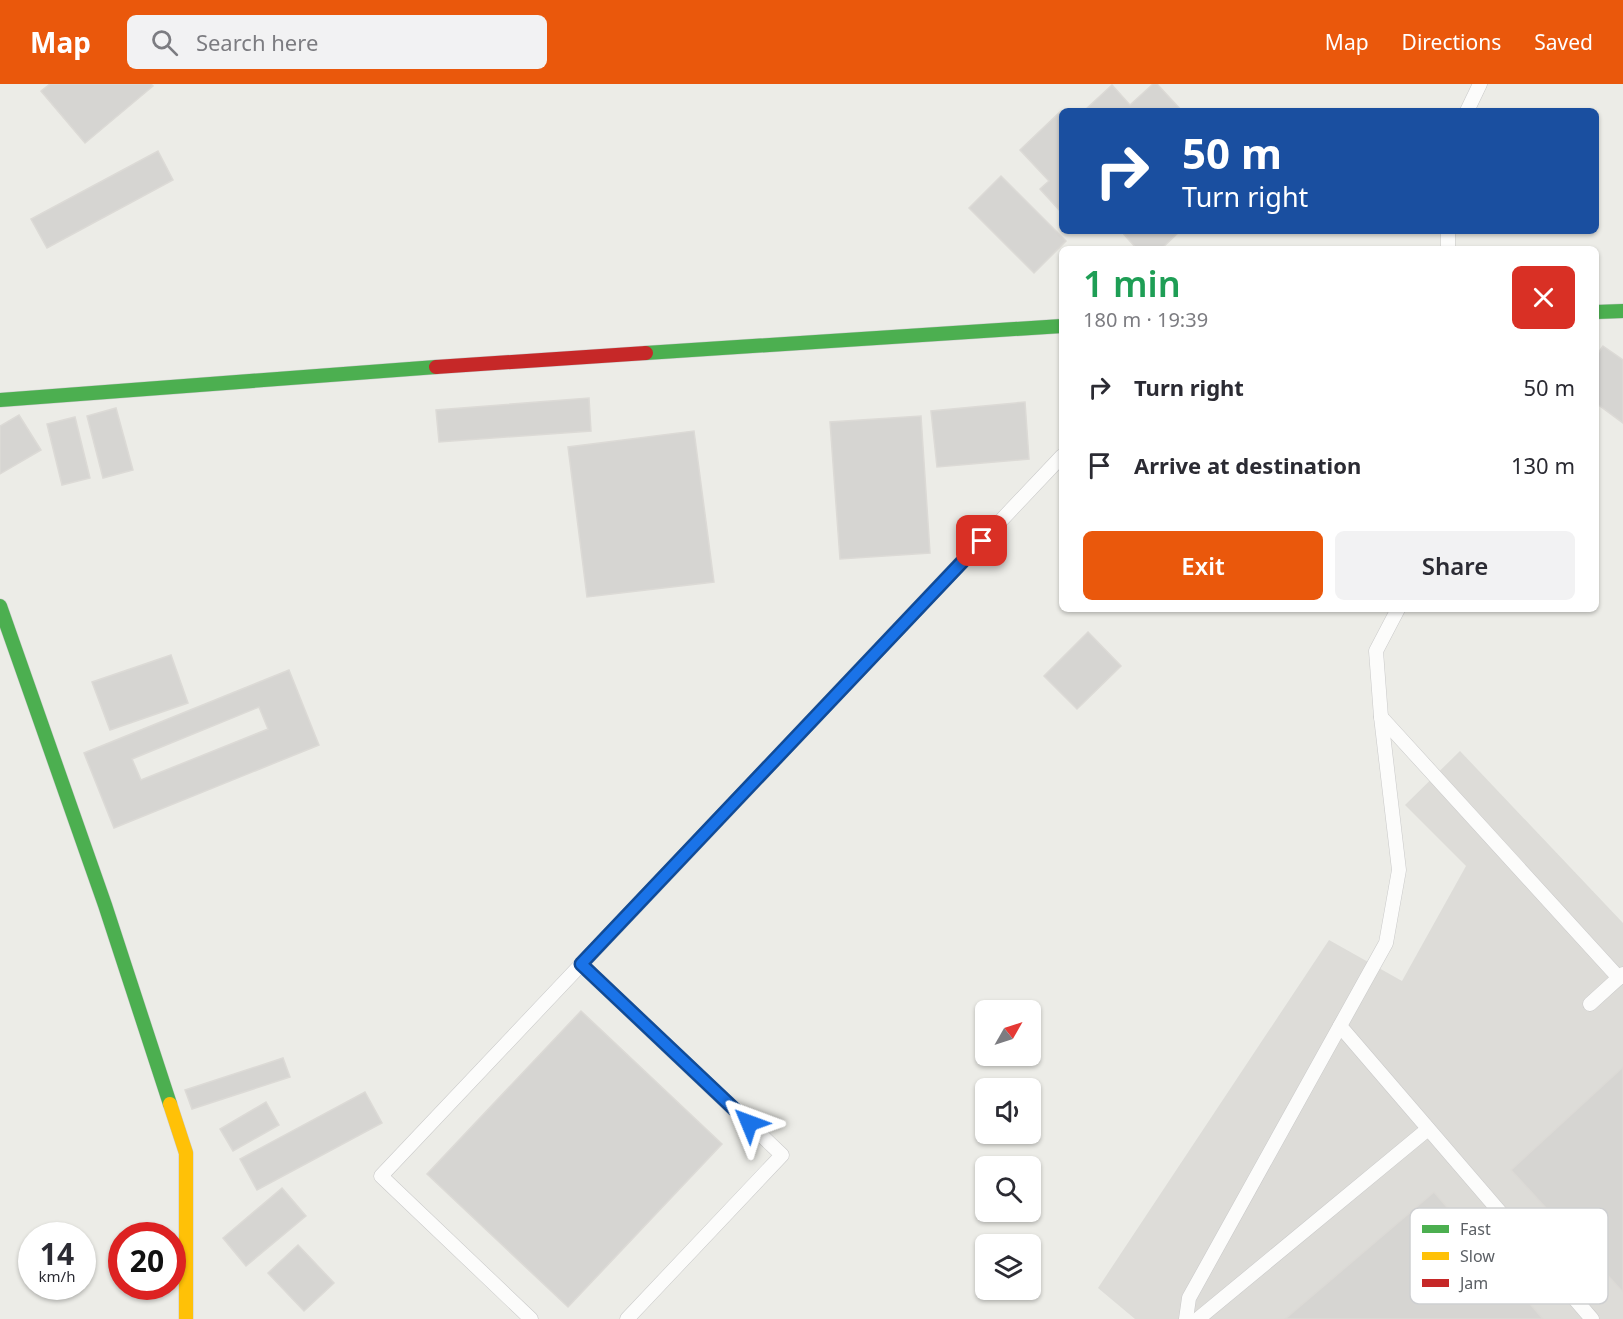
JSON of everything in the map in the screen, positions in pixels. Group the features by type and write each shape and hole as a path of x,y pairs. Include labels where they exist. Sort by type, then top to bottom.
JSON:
{"street":[{"path":"1599,312 1623,311"},
{"path":"0,400 359,372 1059,326"},
{"path":"0,606 105,905 186,1153 186,1319"}],"lane":[{"path":"1468,108 1480,84"},
{"path":"531,1319 381,1176 1059,459"},
{"path":"1186,1319 1189,1298 1386,944 1399,870 1381,717 1376,651 1396,612"},
{"path":"1381,717 1621,976 1590,1004"},
{"path":"581,964 782,1155 627,1319"},
{"path":"1340,1026 1496,1208"},
{"path":"1198,1319 1428,1129"},
{"path":"1579,1304 1592,1319"}],"shaded area":[{"path":"1460,751 1623,923 1623,1319 1135,1319 1098,1288 1329,940 1402,981 1466,866 1405,805"}],"building":[{"path":"50,84 151,84 153,86 85,143 41,91"},
{"path":"1153,84 1157,84 1179,108 1087,108 1112,85 1130,105"},
{"path":"1059,113 1059,210 1040,189 1049,181 1020,150"},
{"path":"158,151 173,180 47,248 31,219"},
{"path":"1001,176 1066,241 1034,273 969,208"},
{"path":"1124,234 1177,234 1164,246 1134,246"},
{"path":"1603,346 1623,360 1623,423 1599,405 1599,352"},
{"path":"589,398 591,431 439,442 436,410"},
{"path":"1025,402 1029,459 937,467 931,411"},
{"path":"116,408 133,470 103,478 87,416"},
{"path":"19,415 41,450 0,474 0,426"},
{"path":"921,416 930,553 840,559 830,422"},
{"path":"75,417 90,478 62,485 47,424"},
{"path":"694,431 714,582 587,597 568,447"},
{"path":"1088,632 1121,666 1077,709 1044,676"},
{"path":"171,655 188,703 110,730 92,682"},
{"path":"289,670 319,745 114,828 84,753","holes":["259,707 268,729 141,780 132,759"]},
{"path":"581,1011 722,1144 568,1307 427,1174"},
{"path":"283,1058 290,1077 192,1109 185,1090"},
{"path":"1623,1067 1623,1292 1608,1276 1608,1208 1546,1208 1511,1170"},
{"path":"365,1092 382,1123 257,1190 240,1159"},
{"path":"266,1102 279,1125 233,1151 220,1129"},
{"path":"282,1188 306,1216 246,1266 223,1238"},
{"path":"1434,1192 1448,1208 1415,1208"},
{"path":"1410,1212 1410,1304 1530,1304 1543,1319 1285,1319"},
{"path":"298,1245 334,1283 304,1311 268,1273"}],"traffic: fast":[{"path":"1599,312 1623,311"},
{"path":"646,353 1059,326"},
{"path":"0,400 436,367"},
{"path":"0,606 105,905 170,1104"}],"traffic: slow":[{"path":"170,1104 186,1153 186,1319"}],"traffic: jam":[{"path":"436,367 646,353"}],"route":[{"path":"749,1123 581,964 982,541"}]}
